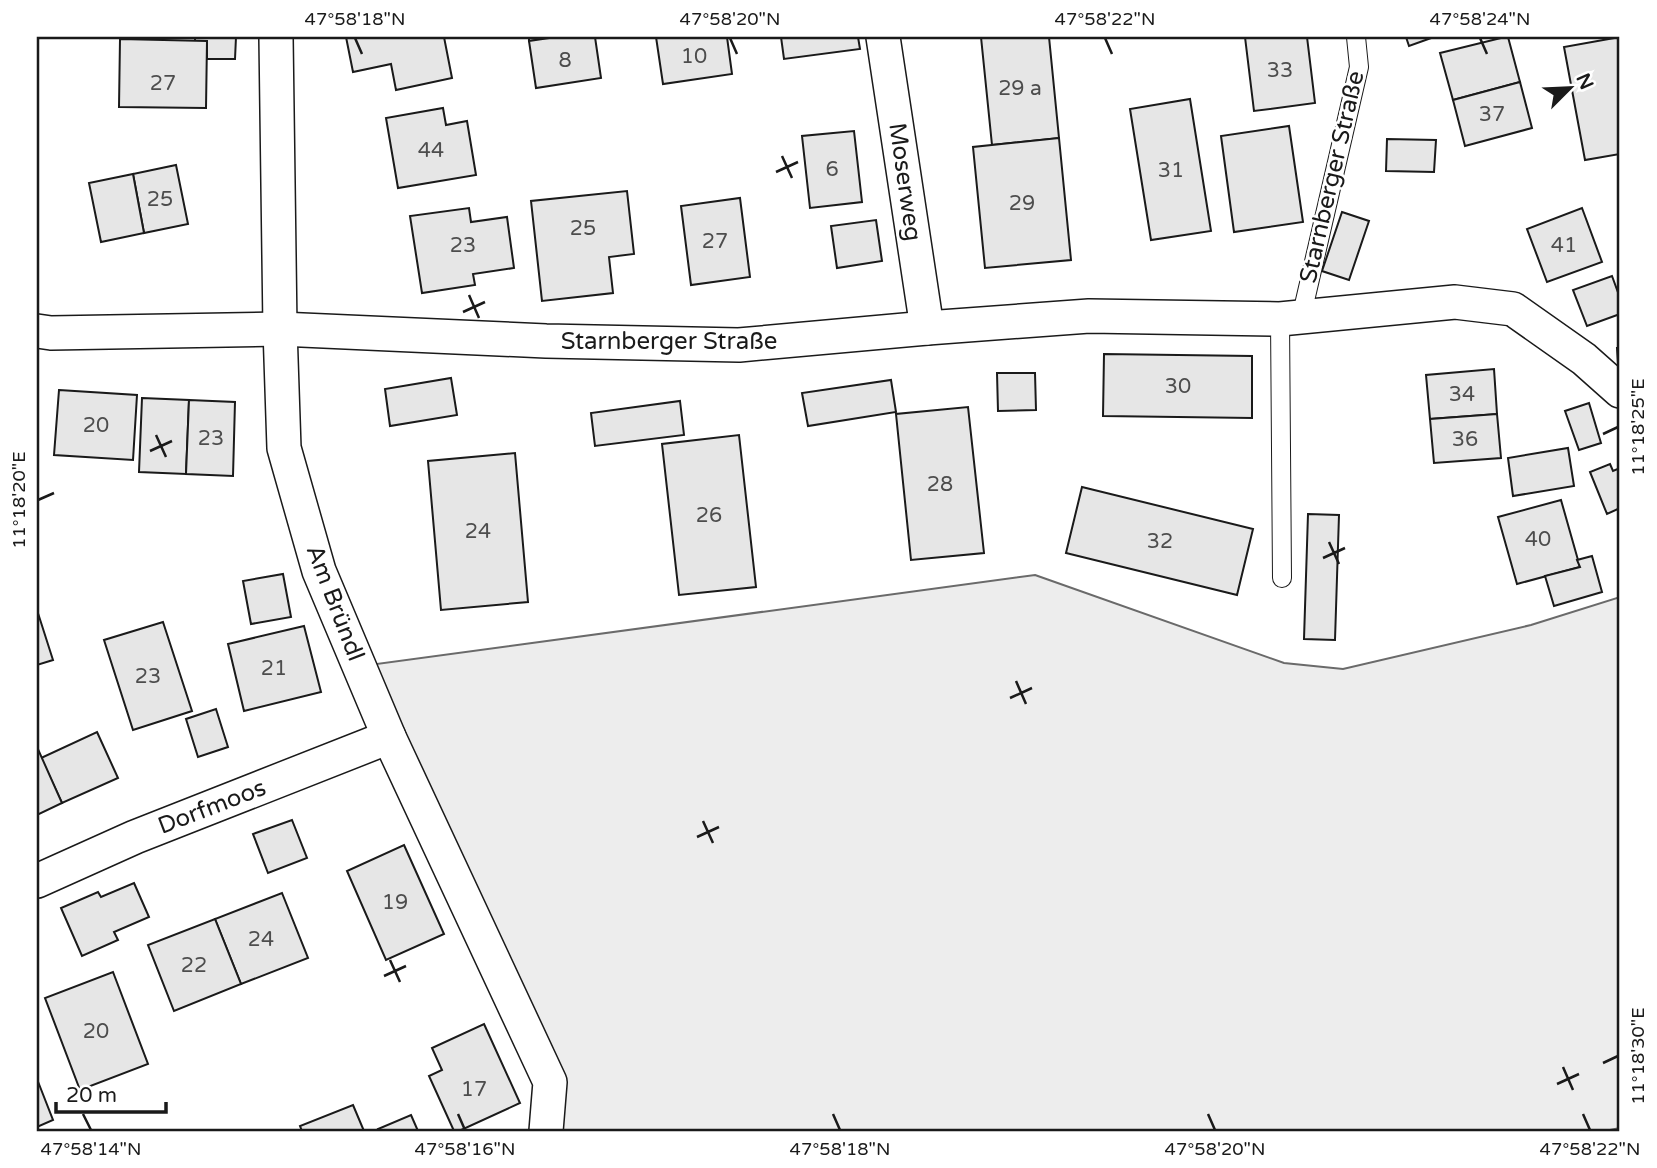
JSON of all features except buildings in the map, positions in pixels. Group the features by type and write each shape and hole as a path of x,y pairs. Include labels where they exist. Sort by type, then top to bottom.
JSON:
{"street":[{"name":"Am Bründl","path":"276,37 284,448 319,571 389,737 550,1082 546,1131"},
{"name":"Moserweg","path":"883,37 927,328"},
{"name":"Starnberger Straße","path":"37,331 51,333 280,329 546,341 739,345 1089,316 1290,318 1455,302 1513,309 1584,359 1620,391"},
{"name":"Dorfmoos","path":"37,881 135,837 389,737"}],"lane":[{"name":"Starnberger Straße","path":"1290,318 1359,67 1356,37"},
{"path":"1282,578 1290,318"}],"shaded area":[{"path":"1035,575 1284,663 1343,669 1531,625 1620,597 1620,1128 1605,1131 555,1131 369,665"}]}
